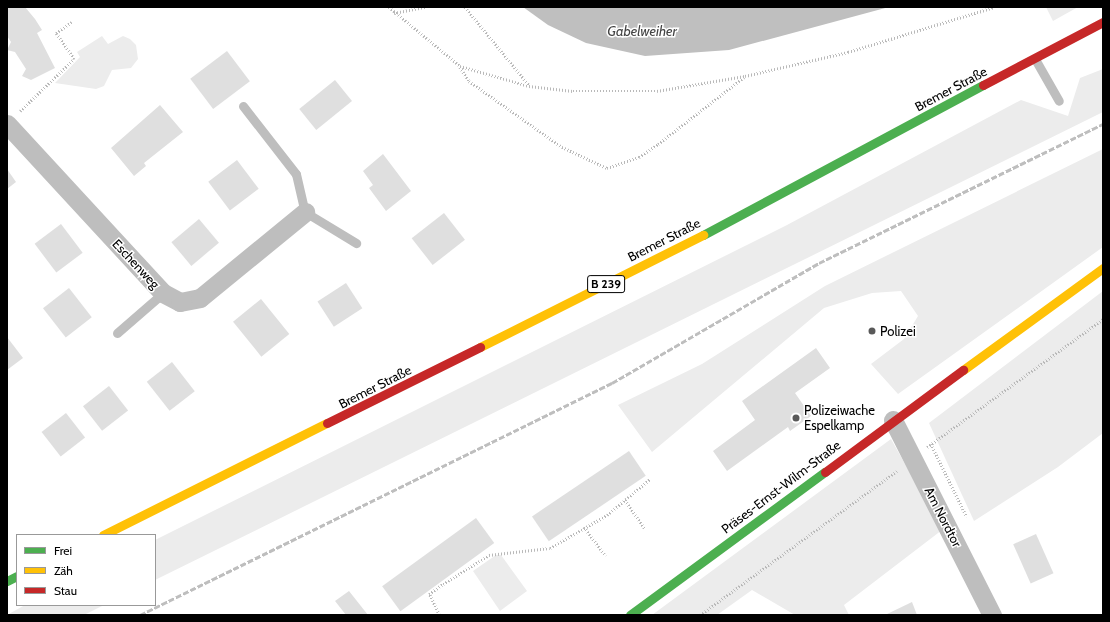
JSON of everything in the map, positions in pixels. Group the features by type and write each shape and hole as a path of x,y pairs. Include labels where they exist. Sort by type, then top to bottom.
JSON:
{"main road":[{"name":"Bremer Straße","path":"105,534 665,254 1103,22"},
{"name":"Präses-Ernst-Wilm-Straße","path":"630,615 893,420 1103,268"},
{"path":"7,581 16,576"}],"street":[{"name":"Eschenweg","path":"13,119 163,294 180,302 200,298 305,212"},
{"name":"Am Nordtor","path":"893,420 992,615"}],"lane":[{"path":"1034,59 1059,101"},
{"path":"243,106 296,174 305,212 356,243"},
{"path":"117,333 163,294"}],"path":[{"path":"388,7 460,66 469,81 562,147 607,168 639,157 658,144 745,76"},
{"path":"394,13 425,7"},
{"path":"465,7 529,86"},
{"path":"460,66 529,86 573,91 657,91 745,76 848,52 994,7"},
{"path":"13,119 74,59 56,33 72,22"},
{"path":"439,615 429,594 489,555 550,548 625,500 650,479"},
{"path":"625,500 645,529"},
{"path":"584,527 606,556"}],"shaded area":[{"path":"1046,7 1078,7 1053,21"},
{"path":"102,36 108,44 123,36 130,39 136,45 138,59 131,68 112,70 104,86 96,89 55,83 80,57 77,52"},
{"path":"1103,69 1103,112 156,580 156,540 787,225 1021,100 1068,116 1080,78"},
{"path":"1103,149 1103,247 898,394 871,364 904,339 918,316 901,291 872,293 824,308 652,452 618,405 702,364 825,286"},
{"path":"1103,291 1103,433 1058,467 974,521 929,423"},
{"path":"891,439 942,530 844,605 849,615 795,615 752,590 717,615 652,615"},
{"path":"496,555 501,555 527,591 500,611 473,571"},
{"path":"23,606 102,606 84,615 7,615"}],"water":[{"name":"Gabelweiher","path":"523,7 889,7 729,50 645,56 586,43 548,25"}],"building":[{"path":"7,7 25,7 35,19 42,30 37,33 55,68 31,80 22,76 26,69 15,52 7,50 11,42 7,36"},
{"path":"227,51 250,81 213,109 190,79"},
{"path":"335,80 352,101 316,130 299,109"},
{"path":"160,105 183,132 144,163 146,166 134,176 111,148"},
{"path":"383,154 411,191 386,211 369,188 373,185 363,171"},
{"path":"237,160 259,189 230,210 208,182"},
{"path":"7,169 16,182 7,189"},
{"path":"444,213 465,240 433,265 412,238"},
{"path":"199,219 219,243 191,266 171,242"},
{"path":"61,224 83,253 56,273 35,244"},
{"path":"346,283 362,308 334,327 317,302"},
{"path":"69,288 92,317 66,337 43,308"},
{"path":"261,299 289,334 261,357 233,322"},
{"path":"7,337 23,358 7,370"},
{"path":"816,348 830,368 795,393 811,416 790,431 788,427 727,471 713,451 755,420 742,401"},
{"path":"172,362 195,391 170,411 147,382"},
{"path":"109,386 128,410 102,431 83,406"},
{"path":"66,413 85,437 61,457 42,432"},
{"path":"629,451 646,476 549,541 532,516"},
{"path":"476,518 494,543 400,611 382,586"},
{"path":"1036,534 1053,573 1031,583 1013,544"},
{"path":"349,591 368,615 346,615 335,601"},
{"path":"912,602 917,615 885,615"}],"railway":[{"path":"140,615 612,383 819,263 1103,124"}],"traffic: fast":[{"path":"703,235 983,85"},
{"path":"630,615 825,472"},
{"path":"7,581 16,576"}],"traffic: slow":[{"path":"480,347 703,235"},
{"path":"963,370 1103,268"},
{"path":"105,534 327,423"}],"traffic: jam":[{"path":"983,85 1103,22"},
{"path":"327,423 480,347"},
{"path":"825,472 963,370"}],"place":[{"name":"Polizei","path":"872,331"},
{"name":"Polizeiwache Espelkamp","path":"796,418"}]}
